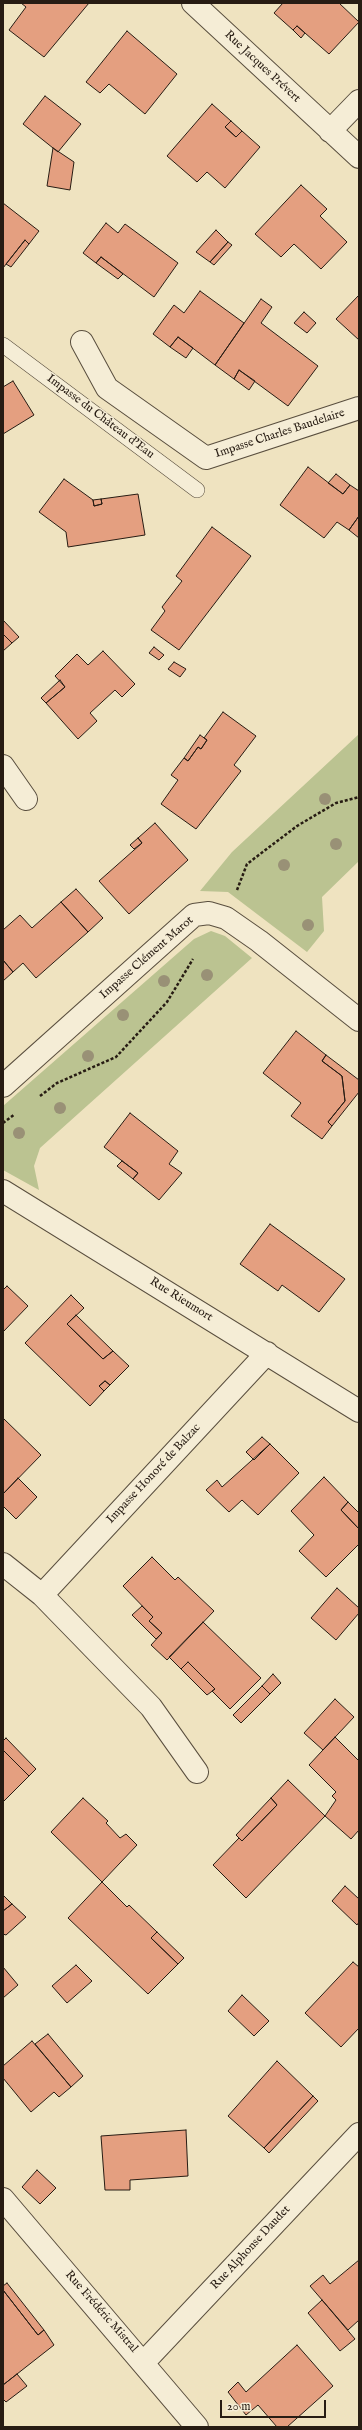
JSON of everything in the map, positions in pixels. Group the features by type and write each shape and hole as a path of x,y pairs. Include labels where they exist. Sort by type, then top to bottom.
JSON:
{"street":[{"name":"Rue Jacques Prévert","path":"193,3 359,157"},
{"path":"330,131 359,101"},
{"name":"Impasse Charles Baudelaire","path":"82,342 107,388 206,458 359,408"},
{"path":"3,766 26,799"},
{"name":"Impasse Clément Marot","path":"3,1086 194,915 209,913 226,918 260,941 359,1020"},
{"name":"Rue Rieumort","path":"3,1190 359,1411"},
{"name":"Impasse Honoré de Balzac","path":"42,1595 267,1353"},
{"path":"3,1564 42,1595 151,1707 197,1772"},
{"name":"Rue Alphonse Daudet","path":"144,2362 359,2134"},
{"name":"Rue Frédéric Mistral","path":"3,2199 144,2362 197,2427"}],"lane":[{"name":"Impasse du Château d'Eau","path":"3,345 197,490"}],"green space":[{"path":"359,734 359,861 322,897 324,931 307,952 228,892 200,891 232,852"},
{"path":"211,931 225,936 252,958 40,1148 34,1166 39,1190 3,1170 3,1106 194,939"}],"building":[{"path":"21,3 89,3 44,57 9,30 26,7"},
{"path":"283,3 339,3 359,22 329,54 297,26 293,30 274,13"},
{"path":"297,26 305,33 301,38 293,30"},
{"path":"127,31 177,74 145,114 109,84 100,93 86,82"},
{"path":"45,96 81,124 58,152 23,124"},
{"path":"212,104 231,121 225,127 236,137 242,131 260,147 225,188 207,172 197,182 167,156"},
{"path":"231,121 242,131 236,137 225,127"},
{"path":"53,148 74,162 70,190 47,186"},
{"path":"301,185 327,209 320,216 347,242 321,269 294,244 281,257 255,234"},
{"path":"3,203 39,231 29,244 25,240 3,268"},
{"path":"106,223 118,233 125,224 178,263 154,297 101,257 96,263 83,253"},
{"path":"216,230 228,242 210,262 196,252"},
{"path":"25,240 29,244 11,267 6,264"},
{"path":"228,242 232,245 214,265 210,262"},
{"path":"101,257 123,274 118,279 96,263"},
{"path":"200,291 244,323 215,365 178,337 170,347 153,334 174,305 184,313"},
{"path":"359,295 359,340 336,319"},
{"path":"261,299 272,307 261,323 318,366 288,406 239,370 234,379 215,365"},
{"path":"304,312 316,323 307,333 294,323"},
{"path":"178,337 193,348 186,358 170,347"},
{"path":"239,370 255,381 249,390 234,379"},
{"path":"13,381 34,415 3,434 3,387"},
{"path":"308,467 343,494 350,485 359,491 359,516 349,530 337,522 324,538 280,505"},
{"path":"336,474 350,485 343,494 328,483"},
{"path":"64,479 93,500 94,506 102,504 101,499 138,494 145,535 68,547 66,532 39,512"},
{"path":"101,499 102,504 94,506 93,500"},
{"path":"359,516 359,538 349,530"},
{"path":"212,527 251,556 179,650 151,630 165,611 162,607 182,581 176,576"},
{"path":"3,620 19,637 12,643 3,634"},
{"path":"3,634 12,643 3,651"},
{"path":"154,647 164,655 159,660 149,653"},
{"path":"103,651 135,684 122,697 115,690 90,713 97,721 78,739 46,703 65,687 55,676 77,654 88,665"},
{"path":"174,662 186,669 180,677 168,669"},
{"path":"60,680 65,687 46,703 41,698"},
{"path":"223,712 256,736 234,765 241,771 196,829 161,804 178,780 171,775 184,758 188,761 198,747 201,749 207,740 204,738"},
{"path":"200,735 207,740 201,749 198,747 188,761 184,758"},
{"path":"155,823 188,860 129,914 99,881 142,843 138,838"},
{"path":"138,838 142,843 134,849 130,845"},
{"path":"76,889 103,918 88,932 61,902"},
{"path":"61,902 88,932 36,978 23,963 13,972 3,960 3,930 20,915 32,928"},
{"path":"3,960 13,972 3,981"},
{"path":"296,1031 326,1055 322,1061 342,1076 345,1101 328,1122 332,1126 322,1139 291,1116 301,1103 263,1073"},
{"path":"326,1055 359,1080 359,1092 332,1126 328,1122 345,1101 342,1076 322,1061"},
{"path":"130,1113 178,1151 169,1164 182,1173 159,1200 133,1179 138,1173 104,1147"},
{"path":"122,1161 138,1173 133,1179 117,1166"},
{"path":"270,1224 345,1279 319,1312 282,1285 278,1291 240,1264"},
{"path":"7,1286 28,1306 3,1332 3,1290"},
{"path":"71,1295 84,1308 67,1324 103,1359 113,1351 129,1366 110,1385 105,1381 99,1386 104,1391 90,1406 25,1343"},
{"path":"76,1315 113,1351 103,1359 67,1324"},
{"path":"105,1381 110,1385 104,1391 99,1386"},
{"path":"3,1418 41,1455 3,1494"},
{"path":"262,1437 270,1444 254,1460 246,1452"},
{"path":"270,1444 299,1473 258,1515 242,1500 229,1512 206,1490 217,1480 222,1487"},
{"path":"324,1477 348,1502 341,1510 359,1529 359,1544 326,1577 299,1551 314,1535 291,1511"},
{"path":"18,1478 37,1497 16,1519 3,1506 3,1494"},
{"path":"348,1502 359,1513 359,1529 341,1510"},
{"path":"152,1557 175,1580 178,1577 214,1611 167,1660 151,1645 162,1633 149,1621 153,1617 123,1586"},
{"path":"337,1588 359,1608 359,1613 336,1640 311,1618"},
{"path":"142,1606 153,1617 149,1621 162,1633 156,1639 132,1615"},
{"path":"203,1622 261,1678 230,1709 212,1691 215,1689 188,1662 181,1669 169,1657"},
{"path":"188,1662 215,1689 207,1695 181,1669"},
{"path":"273,1674 281,1683 270,1694 262,1686"},
{"path":"262,1686 270,1694 241,1723 233,1715"},
{"path":"335,1699 354,1717 323,1750 304,1733"},
{"path":"335,1737 359,1761 359,1830 351,1839 325,1816 336,1800 332,1796 336,1792 309,1765"},
{"path":"6,1738 36,1769 29,1776 3,1750 3,1741"},
{"path":"3,1750 29,1776 3,1802"},
{"path":"288,1780 325,1816 246,1898 213,1865 239,1838 242,1841 277,1805 271,1798"},
{"path":"83,1798 108,1821 106,1823 120,1838 126,1834 137,1845 102,1882 51,1832"},
{"path":"271,1798 277,1805 242,1841 236,1835"},
{"path":"102,1882 127,1907 129,1905 157,1932 151,1938 178,1964 148,1994 68,1918"},
{"path":"345,1886 359,1899 359,1922 357,1925 332,1901"},
{"path":"3,1895 12,1904 3,1911"},
{"path":"12,1904 26,1917 6,1935 3,1934 3,1911"},
{"path":"157,1932 184,1958 178,1964 151,1938"},
{"path":"353,1962 359,1967 359,2028 341,2047 305,2013"},
{"path":"76,1965 92,1981 67,2003 52,1986"},
{"path":"3,1967 18,1985 3,1998"},
{"path":"242,1995 269,2021 254,2036 228,2011"},
{"path":"48,2034 83,2076 71,2087 35,2044"},
{"path":"32,2041 71,2087 59,2097 54,2092 31,2112 3,2078 3,2066"},
{"path":"277,2061 313,2096 264,2148 228,2116"},
{"path":"313,2096 318,2101 269,2153 264,2148"},
{"path":"186,2130 188,2176 130,2180 130,2190 105,2190 101,2136"},
{"path":"37,2170 56,2188 40,2204 22,2187"},
{"path":"359,2260 359,2320 348,2330 310,2286 323,2275 330,2284"},
{"path":"7,2283 44,2330 38,2335 3,2290 3,2286"},
{"path":"3,2290 38,2335 44,2330 54,2345 3,2385"},
{"path":"322,2300 355,2339 340,2351 308,2313"},
{"path":"297,2345 333,2386 287,2427 277,2427 258,2405 246,2415 228,2392 238,2382 246,2392"},
{"path":"17,2374 27,2386 6,2402 3,2399 3,2385"}]}
